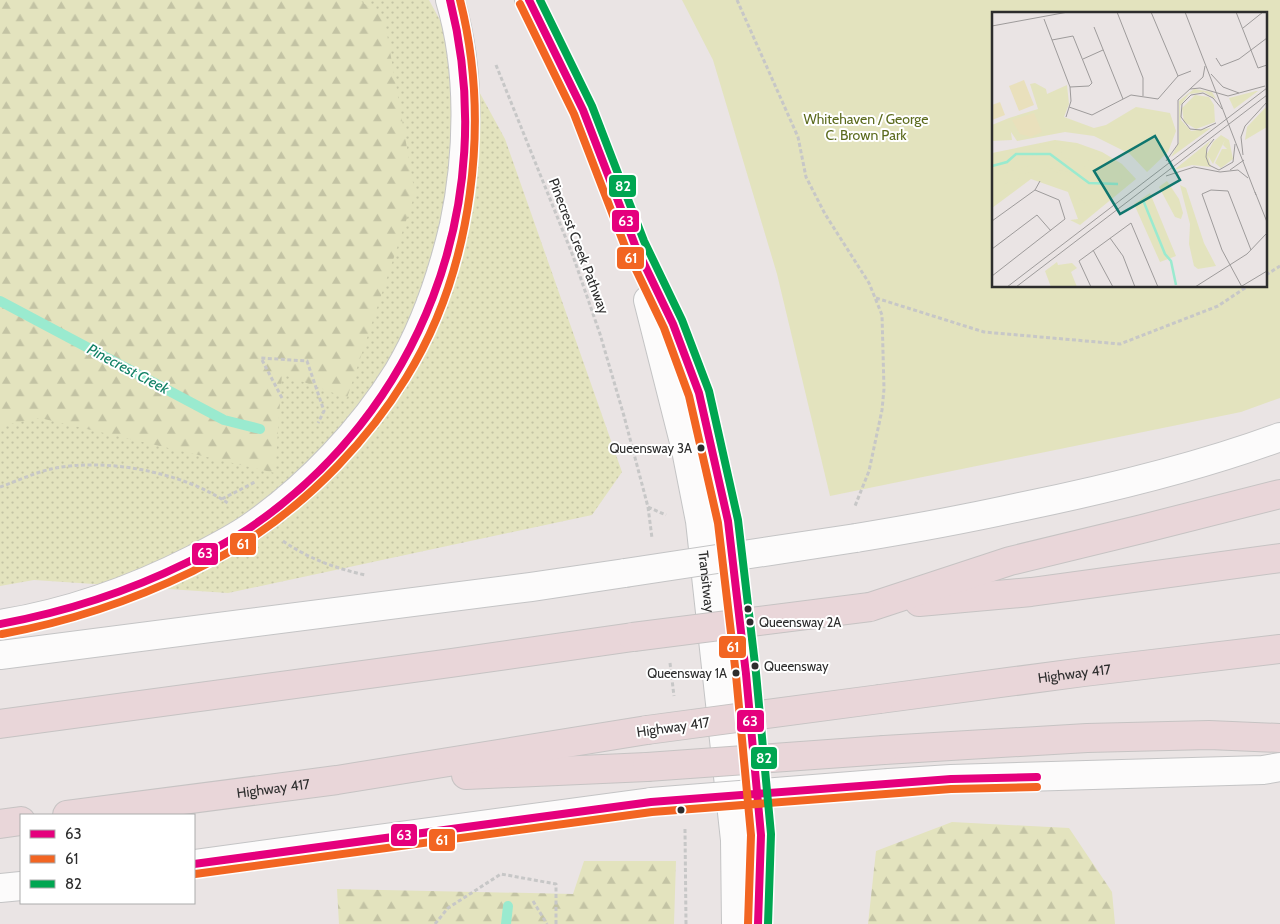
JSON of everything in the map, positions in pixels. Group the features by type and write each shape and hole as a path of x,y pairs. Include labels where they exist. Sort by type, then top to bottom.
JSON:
{"highway":[{"path":"870,606 1010,560 1280,494"},
{"path":"0,724 870,606 1031,592 1280,558"},
{"name":"Highway 417","path":"75,814 337,780 647,730 1084,672 1280,649"},
{"path":"337,780 646,767 1087,738 1209,735 1280,738"},
{"path":"0,824 20,821"}],"lane":[{"path":"0,624 49,614 115,595 172,570 228,542 256,523 318,470 348,439 373,409 398,371 418,332 437,288 458,204 464,162 465,119 460,42 450,0"},
{"name":"Transitway","path":"529,0 583,110 635,245 672,324 699,393 728,521 746,674 760,835 758,924"},
{"name":"Transitway","path":"635,245 686,450 700,521 735,840 736,924"},
{"path":"0,655 511,590 918,528 1080,495 1188,467 1280,437"},
{"path":"195,864 651,802 951,779 1262,770 1280,767"},
{"path":"0,888 20,886"}],"path":[{"path":"737,0 798,137 806,177 825,214 869,283 882,315 884,390 882,410 869,471 854,507"},
{"name":"Pinecrest Creek Pathway","path":"495,62 573,256 600,334 648,507"},
{"path":"1268,274 1280,266"},
{"path":"876,298 984,332 1120,344 1218,306 1245,288"},
{"path":"282,398 261,358 307,361 324,411 316,427"},
{"path":"0,487 51,469 79,466 108,466 140,470 175,478 200,487 222,499 312,559 366,575"},
{"path":"222,499 257,481"},
{"path":"435,924 448,908 501,874 556,884 556,924"},
{"path":"533,901 547,924"}],"green space":[{"path":"0,0 429,0 505,139 622,472 592,515 228,593 34,580 0,586"},
{"path":"0,0 359,0 384,17 415,194 347,398 282,374 275,473 40,418 0,426"},
{"name":"Whitehaven / George C. Brown Park","path":"682,0 1280,0 1280,398 1241,412 830,496 777,274 713,60"},
{"path":"952,822 1069,828 1112,892 1115,924 868,924 876,851"},
{"path":"584,861 676,861 674,924 339,924 337,889 573,894"}],"waterway":[{"name":"Pinecrest Creek","path":"0,301 224,420 260,429"},
{"name":"Pinecrest Creek","path":"506,924 508,906"}],"transit line":[{"name":"63","path":"0,624 72,607 118,592 164,573 217,547 248,529 308,481 360,426 401,364 433,297 454,226 464,152 463,76 450,0"},
{"name":"61","path":"2,634 75,617 122,601 191,572 223,556 276,521 318,485 357,445 391,401 429,336 447,291 461,243 470,194 474,145 474,95 469,47 460,0"},
{"name":"63","path":"529,0 583,110 635,245 673,324 699,393 728,521 746,674 761,835 758,924"},
{"name":"82","path":"540,0 592,106 644,241 682,320 709,391 738,520 756,673 771,834 768,924"},
{"name":"61","path":"520,4 574,114 626,249 664,328 689,396 718,523 736,675 751,835 748,924"},
{"name":"63","path":"195,864 651,802 951,779 1037,777"},
{"name":"61","path":"195,874 652,812 951,789 1037,787"}],"place":[{"name":"Queensway 3A","path":"701,448"},
{"name":"Queensway 2A","path":"750,622"},
{"name":"Queensway","path":"755,666"},
{"name":"Queensway 1A","path":"736,673"}]}
